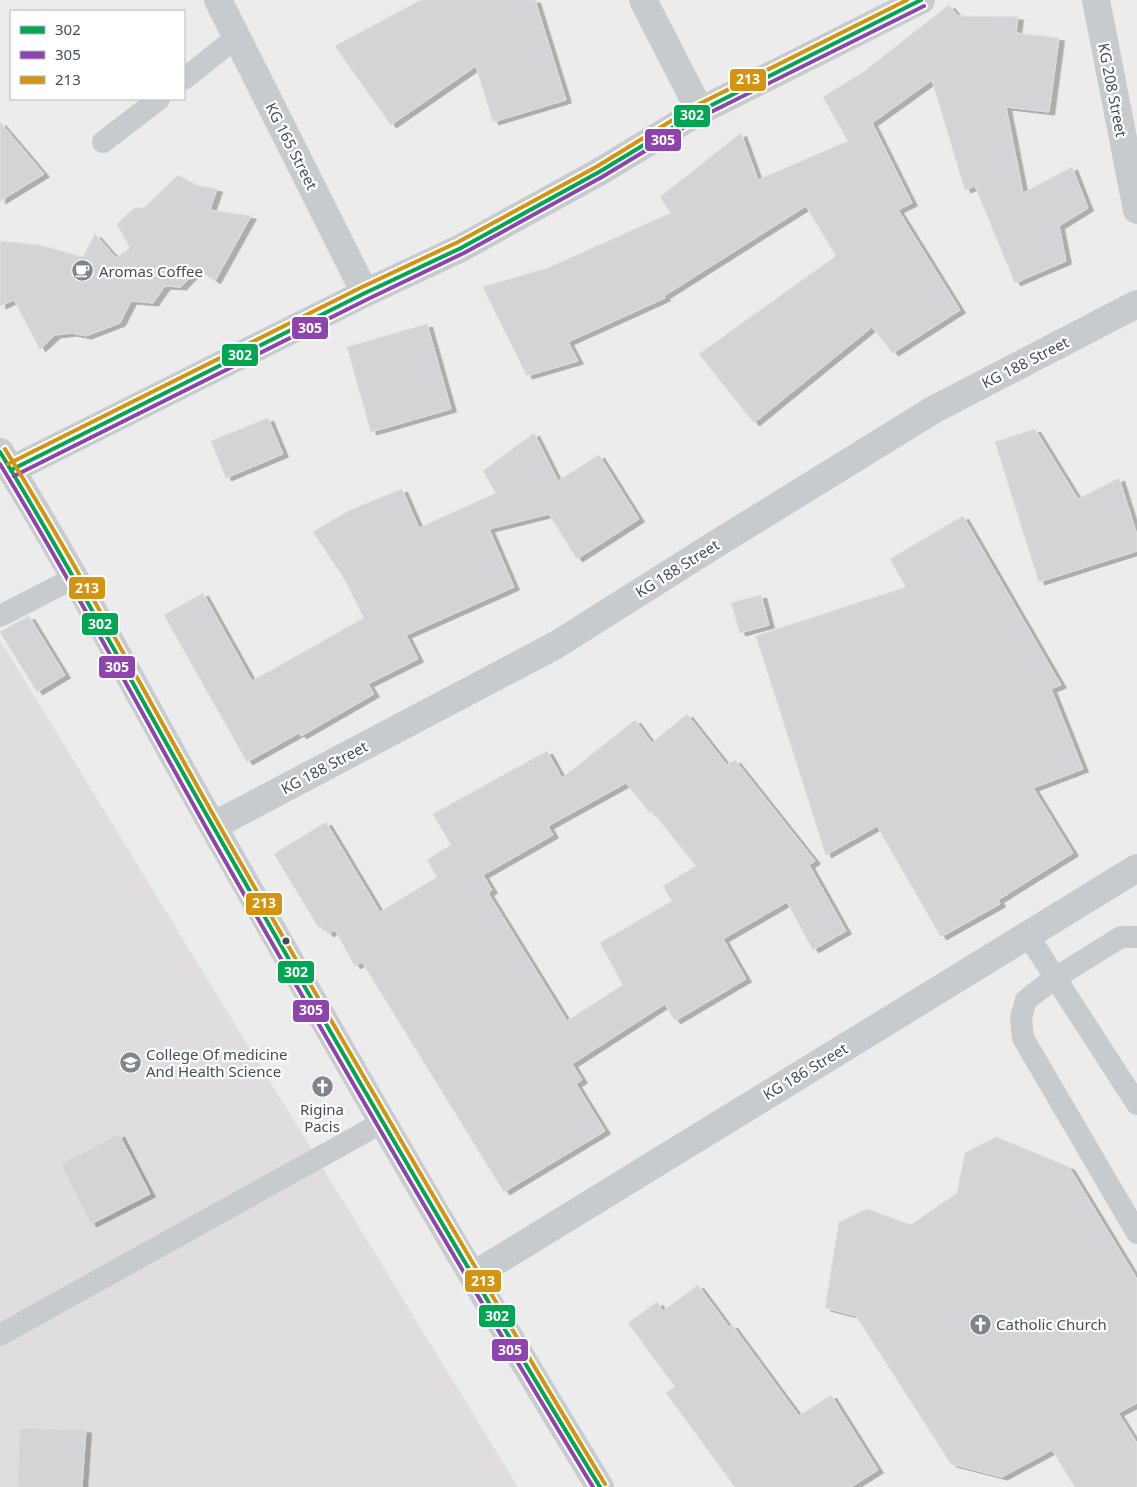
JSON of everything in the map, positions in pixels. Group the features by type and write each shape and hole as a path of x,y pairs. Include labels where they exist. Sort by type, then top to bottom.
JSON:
{"main road":[{"path":"6,461 383,1122 600,1487"}],"street":[{"name":"KG 165 Street","path":"218,0 366,293"},
{"path":"643,0 700,111"},
{"path":"6,461 461,248 599,172 700,111 921,0"},
{"name":"KG 208 Street","path":"1096,0 1137,210"},
{"name":"KG 188 Street","path":"213,826 556,645 933,410 1137,304"},
{"name":"KG 186 Street","path":"474,1275 1137,868"}],"lane":[{"path":"185,78 237,37"},
{"path":"103,142 157,100"},
{"path":"0,616 74,578"},
{"path":"1027,934 1137,1104"},
{"path":"1137,937 1121,937 1055,978 1026,1000 1021,1018 1023,1038 1137,1233"},
{"path":"0,1335 383,1122"}],"shaded area":[{"name":"College Of medicine And Health Science","path":"0,640 518,1487 0,1487"}],"building":[{"path":"421,0 535,0 566,100 493,122 476,66 391,125 335,46"},
{"path":"949,5 958,16 1018,17 1016,33 1059,38 1049,112 1006,107 1023,193 1072,167 1088,208 1059,226 1066,261 1015,283 975,186 965,190 932,80 872,123 912,203 898,210 960,310 893,353 872,327 754,423 699,354 836,256 806,206 664,296 665,298 568,342 578,361 527,376 483,287 548,268 671,213 660,197 741,133 758,180 848,141 823,97 862,73"},
{"path":"0,122 44,174 0,201"},
{"path":"178,175 195,185 217,189 210,210 251,216 215,281 198,269 181,287 165,286 153,303 131,301 120,323 86,336 71,333 55,335 40,349 14,300 0,306 0,241 39,245 83,257 95,234 116,258 130,248 117,224 134,208 144,208"},
{"path":"427,324 451,409 371,432 347,347"},
{"path":"268,418 283,454 226,478 211,441"},
{"path":"1035,429 1078,499 1119,478 1137,535 1137,551 1039,582 995,442"},
{"path":"534,433 558,481 599,455 639,519 577,559 549,514 489,529 514,587 406,635 418,659 368,684 374,694 301,736 299,733 247,762 164,615 203,593 252,681 364,618 345,580 313,532 348,511 402,489 419,528 496,493 483,471"},
{"path":"963,516 1061,685 1051,689 1083,769 1033,788 1073,853 998,900 1000,904 941,937 877,826 826,855 756,636 906,587 890,559"},
{"path":"761,595 769,625 740,633 731,603"},
{"path":"29,616 65,675 37,692 0,632"},
{"path":"687,714 727,765 735,760 815,861 809,865 846,931 813,950 787,902 723,939 746,979 675,1021 665,1004 572,1064 582,1080 576,1084 605,1131 504,1192 362,962 355,966 335,930 328,934 322,926 319,928 274,854 326,822 380,912 437,877 427,860 451,845 433,814 547,751 562,778 635,720 652,743","holes":["626,783 650,813 652,811 696,866 663,886 672,901 600,943 623,985 567,1021 488,893 492,890 483,875 553,835 548,826"]},
{"path":"119,1134 150,1194 91,1224 61,1164"},
{"path":"996,1137 1069,1167 1137,1279 1137,1403 1118,1413 1137,1443 1137,1487 1075,1487 1052,1450 1002,1477 951,1464 856,1316 825,1308 839,1222 867,1209 911,1225 957,1193 965,1153"},
{"path":"698,1285 729,1327 732,1325 799,1416 831,1395 878,1470 851,1487 735,1487 666,1393 675,1387 628,1323 657,1302 663,1311"},
{"path":"20,1428 86,1430 82,1487 17,1487"}],"transit line":[{"name":"213","path":"8,464 362,287 458,242 596,167 697,105 907,0"},
{"name":"302","path":"11,470 365,293 461,248 599,172 700,111 921,0"},
{"name":"305","path":"14,476 464,253 602,177 703,116 924,6"},
{"name":"213","path":"5,449 87,589 219,825 362,1073 605,1484"},
{"name":"302","path":"0,452 82,592 356,1077 501,1324 600,1487"},
{"name":"305","path":"0,464 80,600 208,831 350,1078 446,1243 593,1487"}],"place":[{"name":"Aromas Coffee","path":"83,271"},
{"name":"College Of medicine And Health Science","path":"130,1063"},
{"name":"Rigina Pacis","path":"322,1086"},
{"name":"Catholic Church","path":"980,1324"}]}
